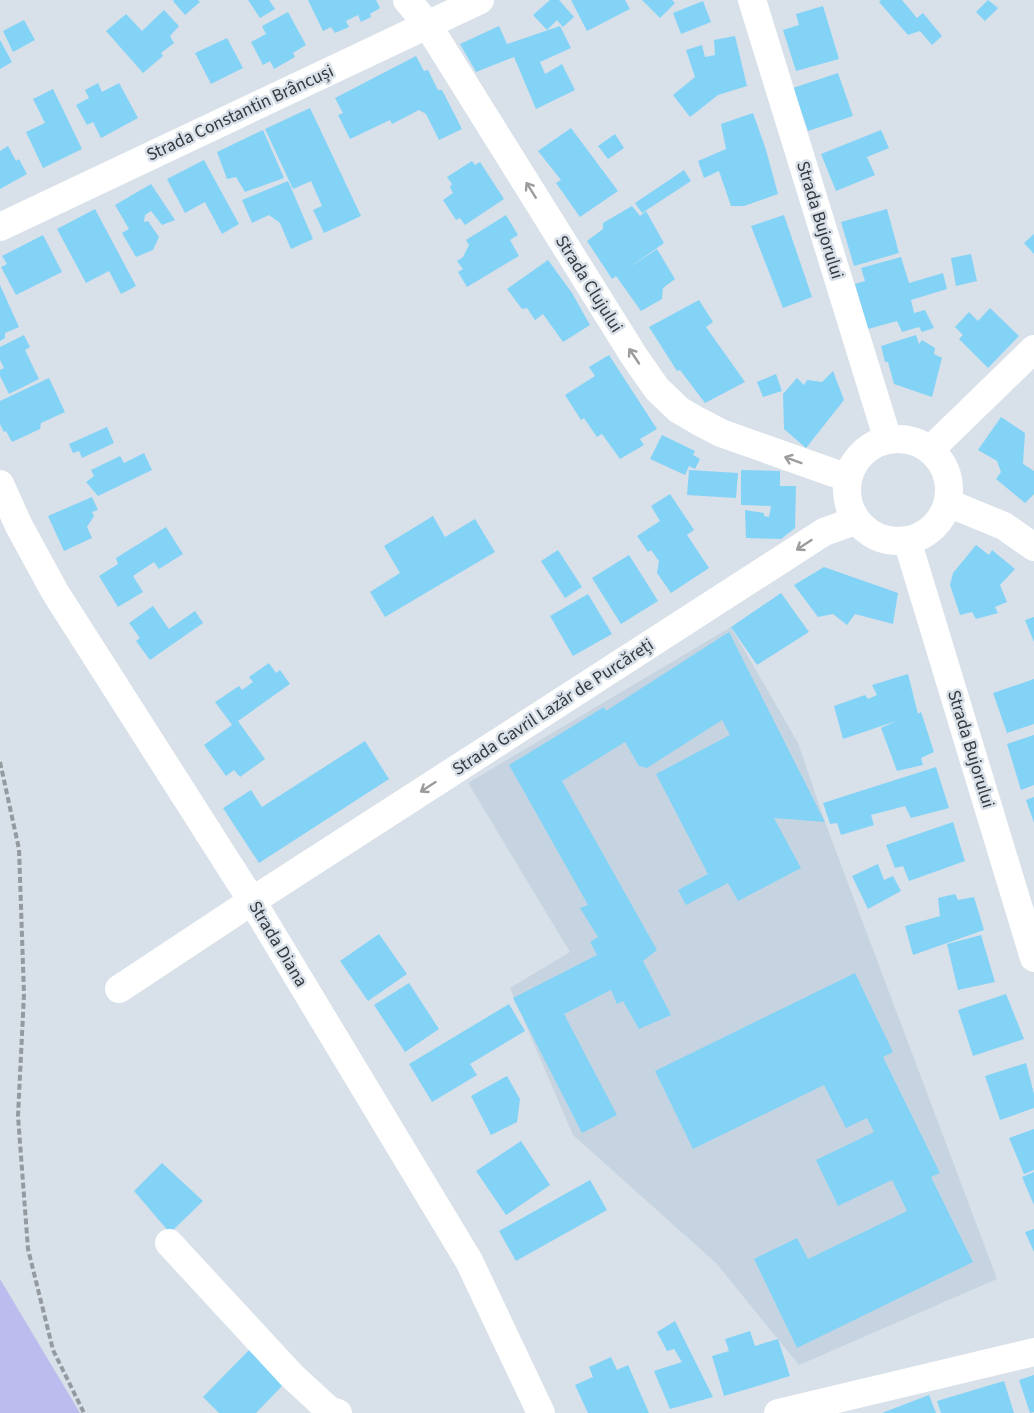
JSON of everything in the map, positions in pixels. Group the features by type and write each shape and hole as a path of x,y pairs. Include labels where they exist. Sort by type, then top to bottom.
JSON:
{"street":[{"name":"Strada Clujului","path":"407,0 427,24 634,356 657,388 679,410 722,434 848,478"},
{"name":"Strada Constantin Brâncuși","path":"0,227 480,0"},
{"name":"Strada Bujorului","path":"752,0 888,440"},
{"path":"930,450 1034,349"},
{"path":"888,440 910,441 930,450 940,461 949,488 948,503 942,516 933,527 921,536 893,541 879,537 856,520 847,493 848,478 853,465 862,453 888,440"},
{"name":"Strada Diana","path":"0,484 19,526 55,592 252,901 469,1261 541,1413"},
{"path":"948,503 1004,526 1034,547"},
{"name":"Strada Gavril Lazăr de Purcăreți","path":"119,989 824,532 856,520"},
{"name":"Strada Bujorului","path":"907,540 1034,958"},
{"path":"170,1243 291,1375 329,1410 338,1413"},
{"path":"778,1413 1034,1352"}],"path":[{"path":"0,762 19,849 24,994 18,1116 28,1249 53,1350 84,1413"}],"shaded area":[{"path":"731,627 798,743 825,822 997,1279 799,1365 716,1263 573,1135 510,988 570,952 468,783"},
{"path":"0,1279 80,1413 0,1413"}],"building":[{"path":"174,0 198,0 200,2 185,15"},
{"path":"248,0 269,0 275,9 260,18"},
{"path":"308,0 376,0 380,8 370,14 371,17 361,22 358,15 346,21 349,27 335,33 331,27 323,31"},
{"path":"550,0 559,0 574,17 563,27 557,20 547,30 533,15"},
{"path":"571,0 625,0 630,9 587,31"},
{"path":"642,0 672,0 675,3 660,18"},
{"path":"881,0 902,0 917,18 923,13 942,36 932,45 920,31 908,35 879,2"},
{"path":"988,0 998,8 985,21 976,12"},
{"path":"703,1 711,22 681,34 673,13"},
{"path":"823,6 839,59 796,71 783,30 799,25 796,14"},
{"path":"164,10 179,26 170,36 174,43 161,53 163,56 143,73 106,31 126,14 142,31"},
{"path":"288,12 306,45 293,53 295,57 274,69 270,61 263,65 251,42 266,34 262,26"},
{"path":"24,20 35,40 13,52 3,31"},
{"path":"499,26 507,44 560,26 571,48 540,62 545,74 562,64 575,90 536,109 514,57 476,72 460,44"},
{"path":"735,36 747,86 718,95 690,117 673,95 695,77 686,50 702,45 705,57 715,55 714,40"},
{"path":"227,38 243,68 211,84 195,53"},
{"path":"0,40 12,62 0,69"},
{"path":"416,56 424,71 428,70 438,90 442,90 462,129 439,140 426,114 419,110 392,124 390,120 350,139 338,115 343,113 335,98"},
{"path":"838,73 853,116 808,131 793,88"},
{"path":"98,83 102,92 119,83 138,118 101,138 93,122 87,125 76,105 89,98 85,90"},
{"path":"53,89 82,149 43,168 26,132 45,123 33,99"},
{"path":"310,108 361,216 324,233 313,210 322,206 311,181 293,189 265,129"},
{"path":"753,113 778,194 744,206 731,206 719,171 704,178 698,161 726,149 721,124"},
{"path":"571,128 618,191 580,217 556,183 561,180 538,151"},
{"path":"263,130 284,178 245,192 236,177 227,179 217,152"},
{"path":"881,130 889,148 867,157 875,175 836,191 821,154"},
{"path":"615,134 624,148 608,159 598,146"},
{"path":"8,146 16,161 19,159 27,174 0,189 0,151"},
{"path":"204,160 239,224 222,234 205,202 185,213 167,179"},
{"path":"472,161 475,165 480,162 504,199 465,225 460,218 456,220 443,200 453,193 450,187 452,184 447,177"},
{"path":"684,170 691,181 642,213 635,203"},
{"path":"288,181 313,239 291,249 280,223 269,215 252,223 242,200"},
{"path":"151,184 175,220 162,225 151,211 145,215 144,222 148,221 159,237 153,250 136,257 122,233 129,229 115,205"},
{"path":"632,206 640,216 646,211 664,243 626,270 657,249 675,279 663,288 662,299 641,311 616,276 612,279 587,241 603,229 603,223"},
{"path":"95,209 136,286 121,294 109,271 86,283 57,229"},
{"path":"887,209 899,253 854,266 841,222"},
{"path":"506,215 518,235 510,240 519,256 467,287 458,272 463,269 457,261 463,257 469,245 466,240"},
{"path":"784,215 812,297 783,308 751,226"},
{"path":"1034,234 1034,254 1024,243"},
{"path":"43,235 62,272 16,295 1,267 7,264 2,256"},
{"path":"971,254 977,281 956,286 951,258"},
{"path":"901,257 909,283 943,273 947,289 911,300 914,313 925,310 934,328 922,332 919,327 902,332 897,321 868,329 855,284 865,281 861,268"},
{"path":"548,260 572,293 590,325 563,342 543,314 535,320 527,308 522,309 507,289"},
{"path":"0,285 19,327 5,333 5,338 0,341"},
{"path":"699,300 713,322 706,327 745,382 705,403 680,370 677,371 649,327"},
{"path":"990,308 1019,336 988,368 959,339 963,335 955,327 969,312 978,321"},
{"path":"24,335 30,347 25,350 39,379 9,394 0,376 0,370 4,368 0,360 0,347"},
{"path":"916,335 919,344 922,340 935,348 934,354 942,358 932,397 894,384 888,362 885,362 881,346"},
{"path":"609,355 657,429 640,439 644,445 620,459 602,434 597,437 584,418 581,420 565,395 595,376 589,367"},
{"path":"833,371 844,400 806,448 784,429 783,394 797,378 804,385 807,380 822,382"},
{"path":"776,374 782,391 763,397 757,382"},
{"path":"49,378 65,412 41,423 40,429 12,442 0,424 0,401"},
{"path":"1001,417 1025,433 1023,464 1034,471 1034,494 1025,503 996,479 1001,472 997,461 978,450"},
{"path":"107,427 114,443 82,458 79,451 73,453 69,444"},
{"path":"662,435 695,451 693,455 700,459 695,469 689,466 685,475 650,459"},
{"path":"144,453 152,470 98,496 86,482 94,476 91,470 120,456 124,463"},
{"path":"689,470 738,473 736,498 687,495"},
{"path":"741,470 780,471 780,486 796,486 795,528 781,539 746,538 745,510 764,513 764,516 769,517 771,506 741,505"},
{"path":"670,494 694,530 687,535 709,568 671,593 657,573 659,561 651,550 648,552 637,536 660,521 651,506"},
{"path":"92,497 98,510 92,512 94,516 87,527 92,538 64,551 48,516"},
{"path":"433,516 445,537 475,519 495,552 385,617 370,592 400,573 384,546"},
{"path":"166,527 183,554 159,569 154,562 133,576 143,592 118,607 99,576 118,564 116,558"},
{"path":"976,545 989,555 992,550 1015,569 1000,585 1007,602 995,607 998,613 976,619 972,612 960,615 950,585 953,573"},
{"path":"558,550 582,587 565,598 541,561"},
{"path":"629,555 658,601 621,624 592,578"},
{"path":"824,567 898,593 893,624 855,614 847,625 833,614 818,617 794,585"},
{"path":"781,593 809,632 757,665 731,627"},
{"path":"588,594 612,634 573,656 550,616"},
{"path":"153,606 169,629 195,611 203,623 150,660 136,641 140,638 129,623"},
{"path":"1034,617 1034,642 1025,620"},
{"path":"729,632 825,822 774,818 801,868 738,901 728,883 686,905 678,890 708,874 656,774 730,735 722,720 647,768 639,766 625,742 562,781 657,950 643,961 671,1015 639,1029 623,1001 617,1004 611,990 564,1014 617,1115 582,1133 513,998 597,955 590,942 598,937 580,908 588,905 509,765 604,707 606,711"},
{"path":"269,663 276,673 280,670 290,684 238,721 265,759 240,777 234,770 226,776 204,745 232,725 215,702 239,686 242,690 253,682 249,677"},
{"path":"908,674 918,714 921,712 934,752 921,758 923,765 897,771 881,728 896,721 843,739 834,706 865,695 868,699 877,695 872,685"},
{"path":"1034,679 1034,724 1007,733 993,693"},
{"path":"1034,735 1034,785 1021,790 1007,744"},
{"path":"365,741 389,779 259,863 223,808 251,790 262,807"},
{"path":"936,767 949,808 911,818 905,806 871,815 874,825 841,835 837,823 830,824 823,803"},
{"path":"1034,797 1034,823 1026,800"},
{"path":"953,822 965,861 909,881 903,866 895,868 886,845"},
{"path":"878,864 884,880 893,876 901,891 868,909 852,876"},
{"path":"955,894 958,900 974,897 984,930 913,955 905,926 940,916 938,898"},
{"path":"379,934 407,974 368,1001 340,961"},
{"path":"981,935 995,982 958,990 947,944"},
{"path":"855,973 893,1052 883,1057 940,1173 931,1177 973,1262 797,1348 754,1259 797,1238 808,1259 907,1211 892,1180 838,1206 816,1160 874,1132 867,1118 846,1128 824,1085 693,1149 655,1071"},
{"path":"409,983 439,1029 405,1052 374,1005"},
{"path":"1006,994 1024,1039 973,1056 958,1010"},
{"path":"509,1004 525,1031 470,1064 477,1075 432,1102 409,1064"},
{"path":"1026,1063 1034,1094 1034,1108 1000,1120 985,1076"},
{"path":"507,1076 520,1099 517,1122 491,1135 471,1096"},
{"path":"1034,1129 1034,1170 1024,1174 1009,1138"},
{"path":"521,1141 550,1185 506,1215 476,1171"},
{"path":"162,1163 203,1201 170,1233 134,1191"},
{"path":"1034,1172 1034,1205 1022,1177"},
{"path":"590,1180 607,1210 516,1261 499,1231"},
{"path":"1034,1229 1034,1252 1025,1232"},
{"path":"675,1321 713,1397 670,1409 654,1371 682,1362 674,1349 667,1351 657,1332"},
{"path":"750,1331 755,1346 778,1339 790,1376 724,1396 712,1356 729,1351 725,1339"},
{"path":"250,1349 285,1383 256,1413 219,1413 203,1397"},
{"path":"611,1357 617,1370 628,1365 649,1413 588,1413 575,1385 593,1377 589,1367"},
{"path":"1034,1375 1034,1412 1030,1413 1019,1380"},
{"path":"1004,1381 1014,1413 941,1413 937,1401"},
{"path":"929,1395 936,1413 882,1413"}]}
